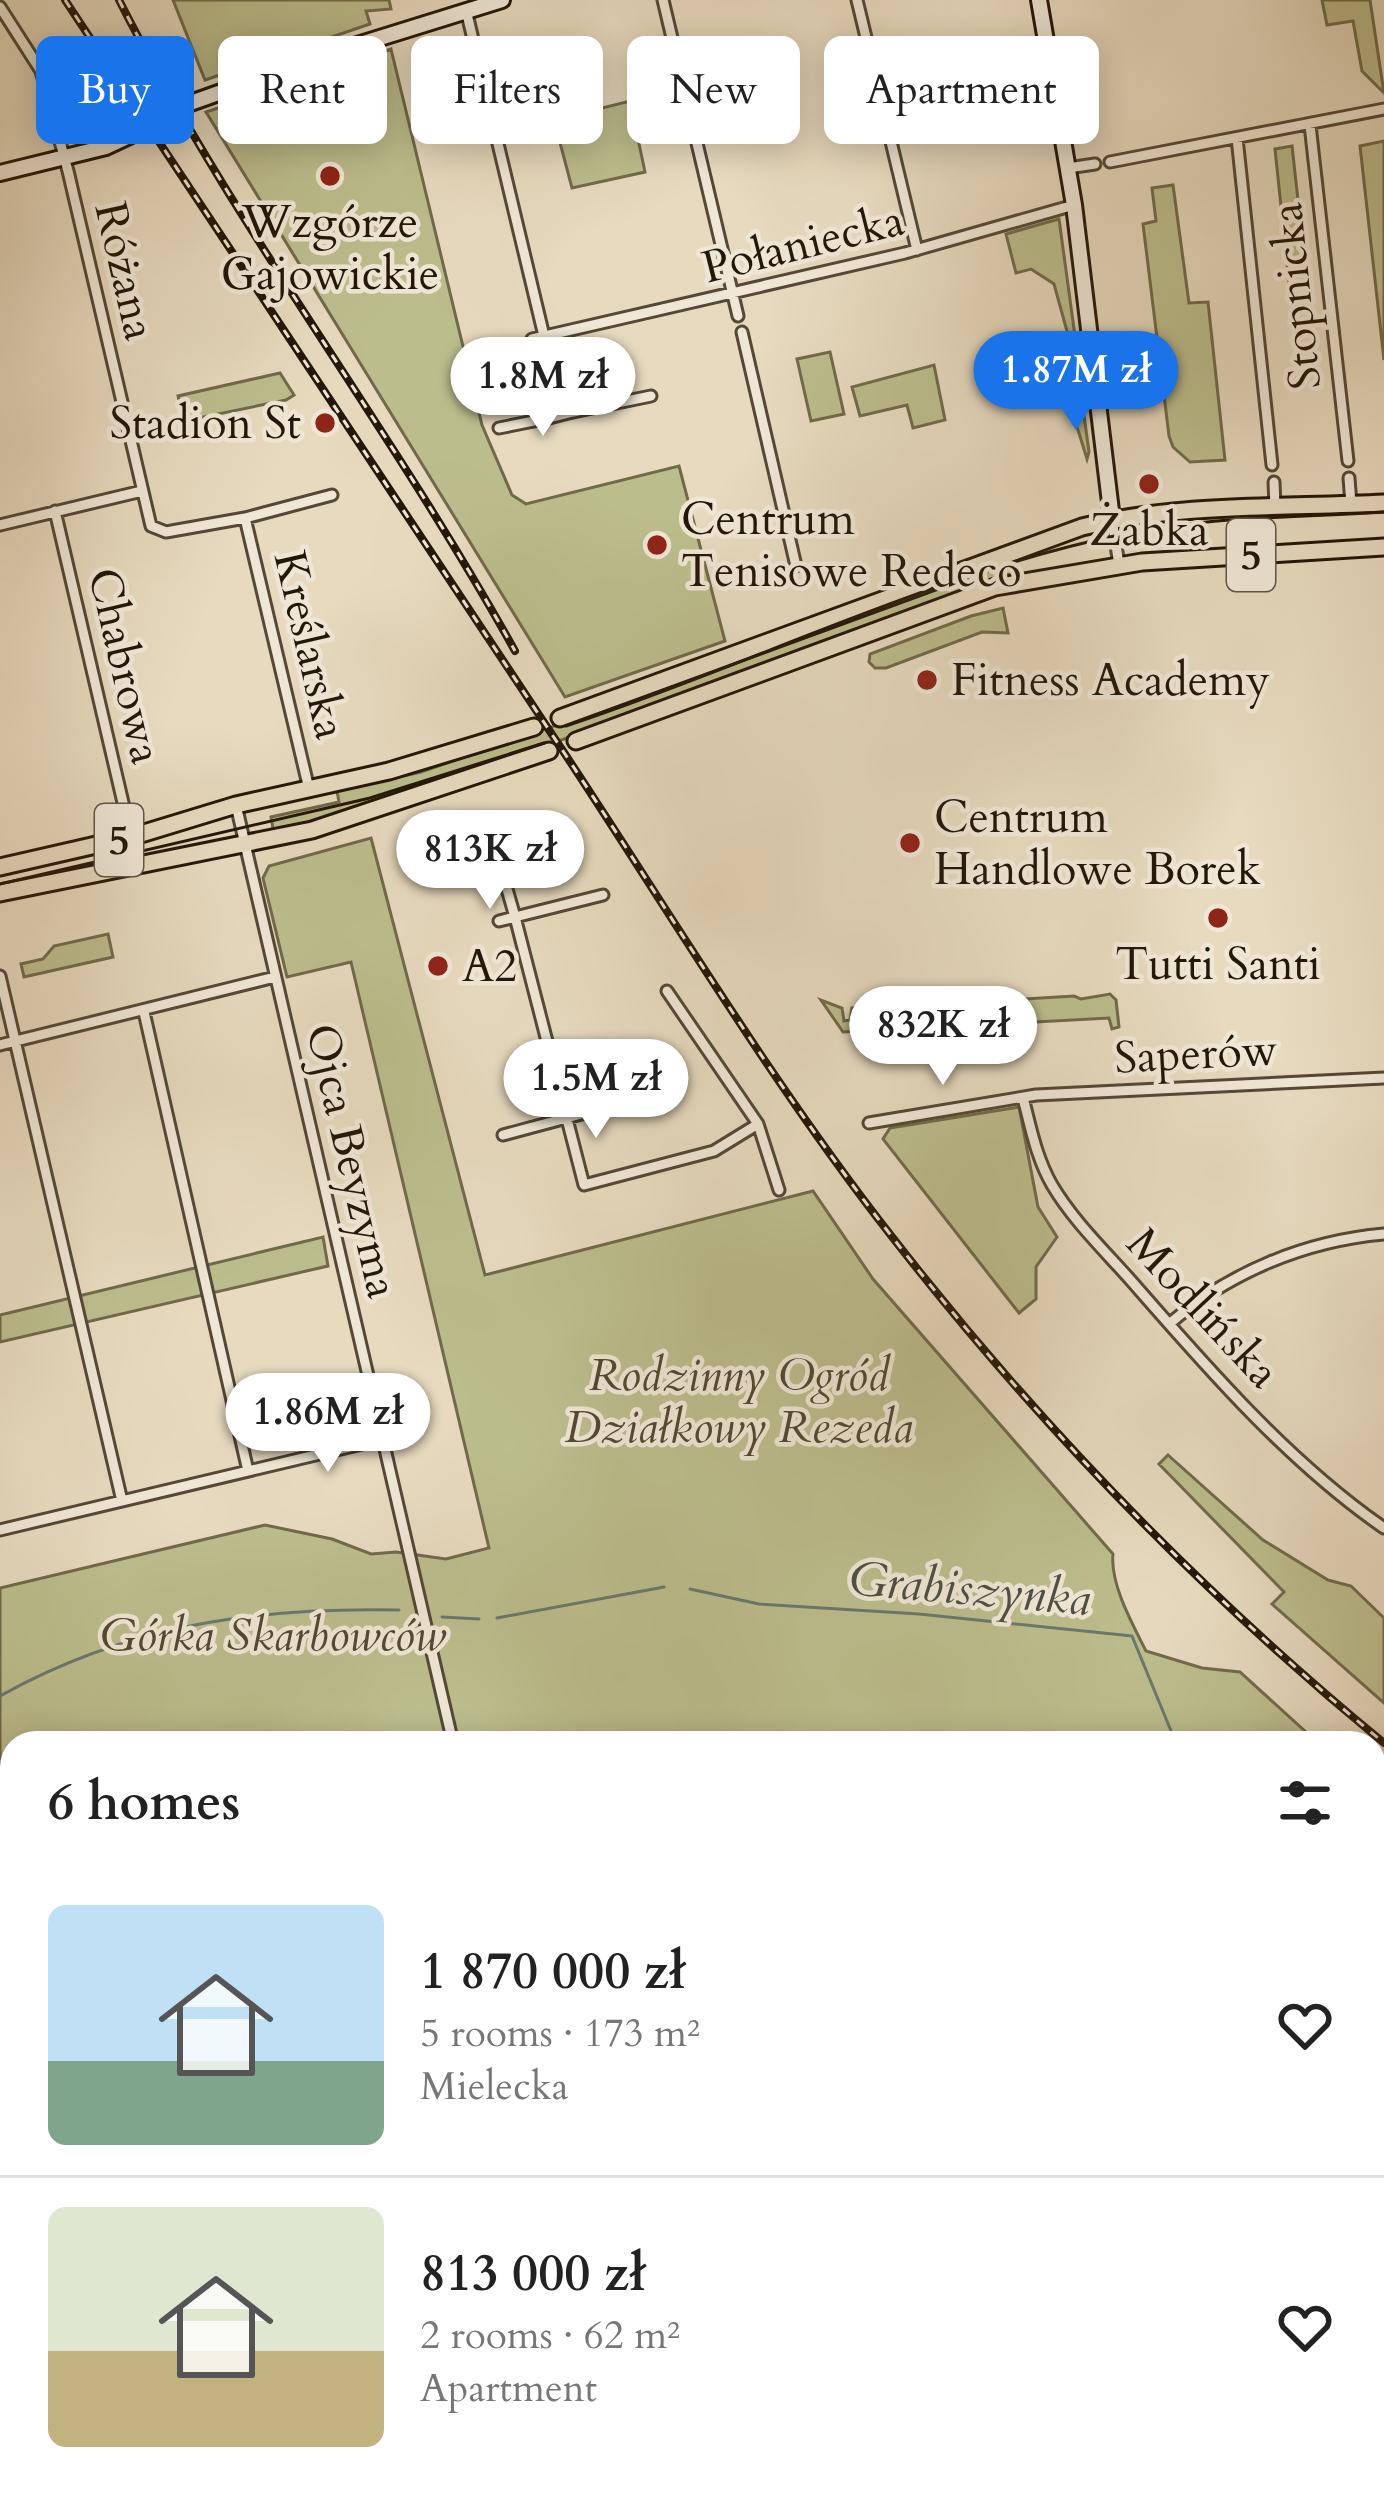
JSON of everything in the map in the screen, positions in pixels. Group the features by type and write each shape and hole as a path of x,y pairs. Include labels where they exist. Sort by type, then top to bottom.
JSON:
{"main road":[{"name":"5","path":"560,718 992,559 1112,520 1384,503"},
{"name":"5","path":"576,741 978,592 1119,565 1384,548"},
{"name":"5","path":"0,867 430,760 534,728"},
{"name":"5","path":"0,893 341,821 549,751"}],"street":[{"path":"194,104 502,0"},
{"path":"663,0 738,316"},
{"path":"857,0 917,250"},
{"path":"1039,0 1069,168 1119,565"},
{"name":"Różana","path":"0,7 41,71 142,491"},
{"path":"466,10 544,336 532,339 550,418"},
{"path":"1110,162 1384,109"},
{"name":"Stopnicka","path":"1310,124 1348,461"},
{"path":"1237,138 1272,465"},
{"path":"0,173 116,144"},
{"path":"1069,168 1095,164"},
{"name":"Połaniecka","path":"544,336 733,296 1074,205"},
{"path":"742,332 796,566"},
{"path":"557,334 573,412"},
{"path":"500,428 651,396"},
{"path":"1349,478 1351,505"},
{"path":"1274,482 1275,507"},
{"path":"0,525 142,491 151,526 160,532 245,518 332,495"},
{"name":"Chabrowa","path":"55,511 131,837"},
{"name":"Kreślarska","path":"245,518 308,789"},
{"name":"Ojca Beyzyma","path":"236,805 450,1731"},
{"path":"437,822 451,862 488,856 499,861 584,1184 714,1151 758,1124"},
{"path":"499,921 603,896"},
{"path":"0,976 122,1501"},
{"path":"0,1046 275,977"},
{"path":"668,992 758,1124 779,1190"},
{"path":"143,1012 248,1471"},
{"path":"503,1136 652,1095 645,1075"},
{"name":"Saperów","path":"869,1123 1023,1098 1384,1078"},
{"name":"Modlińska","path":"1023,1098 1037,1154 1065,1205 1169,1324 1345,1500 1382,1523"},
{"path":"1169,1324 1218,1288 1274,1260 1326,1243 1384,1234"},
{"path":"0,1530 383,1439"}],"green space":[{"path":"173,0 389,0 391,9 366,11 370,24 335,36 218,36 218,76 205,80 194,52 194,36 187,36"},
{"path":"1322,0 1370,0 1384,93 1362,71 1353,21 1327,25"},
{"path":"391,49 482,425 512,495 526,504 679,466 725,641 565,697 226,144 387,144 387,50"},
{"path":"627,102 627,144 639,144 645,172 572,188 560,144 603,144 603,108"},
{"path":"218,108 218,132 206,112"},
{"path":"1384,141 1384,360 1360,146"},
{"path":"1292,146 1307,281 1290,292 1275,149"},
{"path":"1173,185 1189,303 1208,302 1225,460 1190,462 1173,447 1169,436 1143,224 1156,221 1152,188"},
{"path":"1059,219 1075,336 1070,342 1054,284 1031,269 1016,273 1006,234"},
{"path":"1076,344 1078,359 1065,362 1068,386 1080,386 1087,459 1069,401 1058,389 1042,352"},
{"path":"830,352 844,414 811,421 797,359"},
{"path":"934,365 945,420 913,428 907,405 860,416 852,387"},
{"path":"280,373 294,395 286,400 184,421 178,396"},
{"path":"1007,557 1012,573 617,721 274,834 271,817 339,802 337,791 421,772 618,704"},
{"path":"1003,608 1008,633 982,632 886,668 875,668 869,662 870,654"},
{"path":"371,838 485,1275 813,1191 873,1279 1113,1554 1118,1590 1146,1651 1202,1668 1240,1672 1305,1731 0,1731 0,1588 265,1525 332,1539 371,1554 396,1552 446,1559 489,1548 351,962 287,977 263,878 269,866"},
{"path":"108,934 113,957 24,977 21,964 43,959 54,946"},
{"path":"1110,994 1116,1000 1119,1027 1112,1029 1109,1018 843,1032 821,1000 842,1008 844,1021 850,1020 852,1008 921,1005 922,1015 953,1013 954,1003"},
{"path":"1019,1107 1038,1207 1057,1237 1036,1267 1036,1299 1019,1313 883,1139 890,1128"},
{"path":"323,1237 328,1266 0,1342 0,1315"},
{"path":"1168,1455 1263,1540 1328,1580 1351,1586 1384,1618 1384,1703 1272,1604 1284,1592 1159,1464"}],"waterway":[{"name":"Grabiszynka","path":"497,1618 664,1587"},
{"name":"Grabiszynka","path":"690,1589 759,1604 919,1614 1132,1636 1171,1731"},
{"name":"Grabiszynka","path":"0,1696 96,1652 194,1625 294,1612 399,1610"},
{"name":"Grabiszynka","path":"442,1617 479,1619"}],"tram line":[{"path":"566,726 909,597 1048,552 1185,524 1384,512"},
{"path":"0,884 370,798 544,743"}],"railway":[{"path":"65,0 724,999 849,1180 948,1307 1064,1440 1187,1567 1370,1731"},
{"path":"119,0 212,166 515,651"}],"place":[{"name":"Wzgórze Gajowickie","path":"330,176"},
{"name":"Stadion St","path":"325,423"},
{"name":"Żabka","path":"1149,484"},
{"name":"Centrum Tenisowe Redeco","path":"657,545"},
{"name":"Fitness Academy","path":"927,680"},
{"name":"Centrum Handlowe Borek","path":"910,843"},
{"name":"Tutti Santi","path":"1218,918"},
{"name":"A2","path":"438,966"}],"park label":[{"name":"Rodzinny Ogród Działkowy Rezeda","path":"739,1401"},
{"name":"Górka Skarbowców","path":"273,1635"}]}
